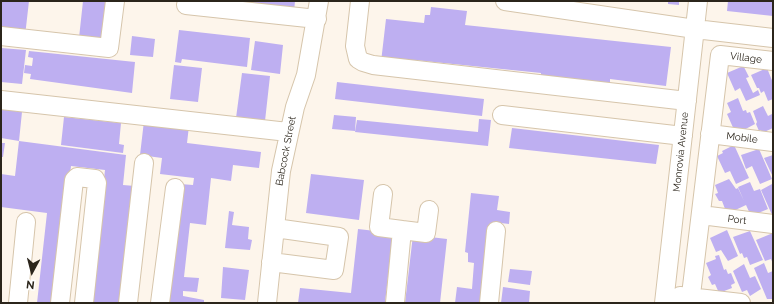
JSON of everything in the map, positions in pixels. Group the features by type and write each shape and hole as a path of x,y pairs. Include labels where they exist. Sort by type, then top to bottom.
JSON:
{"street":[{"path":"1,36 109,48 115,1"},
{"name":"Babcock Street","path":"267,303 281,171 288,132 306,74 319,1"},
{"path":"360,1 355,46 358,59 363,62 374,65 687,101"},
{"path":"505,1 695,29 773,38"},
{"name":"Monrovia Avenue","path":"665,299 698,1"},
{"path":"186,5 317,19"},
{"name":"Village","path":"710,134 720,55 773,62"},
{"path":"1,100 288,132"},
{"path":"502,115 683,136"},
{"path":"690,300 710,134"},
{"name":"Mobile","path":"710,134 773,142"},
{"path":"128,303 144,164"},
{"path":"60,303 74,180 76,177 96,179 97,183 84,303"},
{"path":"160,303 175,188"},
{"path":"382,194 379,227 426,233 429,210"},
{"name":"Port","path":"701,215 773,224"},
{"path":"18,303 26,222"},
{"path":"271,262 334,270 339,237 275,228"},
{"path":"395,303 402,230"},
{"path":"489,303 496,231"},
{"path":"665,299 741,303"}],"building":[{"path":"1,1 29,1 25,36 1,33"},
{"path":"83,1 110,1 105,41 79,38"},
{"path":"203,1 295,1 294,12"},
{"path":"668,1 679,1 679,5 668,4"},
{"path":"728,1 773,1 773,16 727,11"},
{"path":"431,7 467,11 465,25 671,47 666,86 610,79 610,84 541,76 541,73 414,60 413,66 381,62 386,19 424,23 425,15 430,15"},
{"path":"179,30 250,38 247,67 182,59 181,63 175,62"},
{"path":"132,36 155,39 153,57 130,55"},
{"path":"255,41 283,45 280,74 251,70"},
{"path":"1,48 26,50 22,84 1,82"},
{"path":"29,51 135,62 132,93 30,79 31,74 24,73 25,65 32,66 33,58 28,57"},
{"path":"174,65 202,68 198,102 170,99"},
{"path":"744,67 749,77 746,78 753,93 758,90 760,95 746,101 740,88 735,91 727,73"},
{"path":"767,68 773,83 773,99 768,101 764,91 761,93 751,75"},
{"path":"242,73 270,76 265,121 236,118"},
{"path":"337,82 484,99 482,116 335,99"},
{"path":"738,98 743,111 746,110 747,113 750,112 755,124 740,132 735,132 727,114 731,112 727,103"},
{"path":"763,106 768,116 772,114 773,116 773,128 762,133 761,130 759,131 756,124 757,122 753,111"},
{"path":"1,109 22,112 19,141 1,138"},
{"path":"334,115 356,117 355,131 332,129"},
{"path":"64,117 121,123 119,144 124,145 123,153 61,145"},
{"path":"479,119 491,120 488,146 355,132 357,120 478,132"},
{"path":"144,121 189,126 187,143 261,152 259,168 233,165 231,181 211,178 206,225 190,223 184,277 199,278 197,292 183,291 183,296 204,300 204,303 166,303 180,184 193,185 194,178 160,174 162,158 140,155"},
{"path":"512,128 659,145 656,164 509,148"},
{"path":"19,141 126,155 123,185 135,186 123,303 90,303 105,170 71,166 56,303 37,303 47,213 1,207 1,174 15,176"},
{"path":"1,143 5,143 3,157 1,157"},
{"path":"732,146 735,147 749,178 736,184 730,171 725,173 717,156 723,153 722,151"},
{"path":"759,149 772,179 760,184 752,166 746,169 741,155"},
{"path":"773,155 773,177 764,158"},
{"path":"311,174 364,180 359,220 306,213"},
{"path":"729,179 736,189 738,188 744,201 738,187 750,182 754,191 760,189 768,209 751,216 746,205 727,214 722,201 719,201 715,194 718,193 715,185"},
{"path":"772,184 773,186 773,217 761,190"},
{"path":"471,193 499,196 497,210 510,212 509,224 492,222 482,303 455,303 457,287 472,289 474,263 468,262 468,253 465,252"},
{"path":"229,211 234,212 232,225 249,227 248,239 252,240 250,250 225,248"},
{"path":"358,229 393,233 385,303 298,303 300,288 351,293"},
{"path":"727,230 738,256 728,261 721,250 716,252 710,238"},
{"path":"750,231 763,260 750,265 747,257 744,258 742,253 740,254 733,237"},
{"path":"773,233 773,264 771,259 765,261 756,240"},
{"path":"413,235 447,239 440,303 405,303"},
{"path":"719,255 724,270 726,269 728,274 731,273 735,283 731,285 732,288 719,293 715,284 712,285 708,277 711,275 706,263 716,259 715,256"},
{"path":"764,263 768,273 773,271 773,299 767,299 754,268"},
{"path":"744,264 750,278 755,276 761,289 750,296 747,290 742,292 733,271"},
{"path":"223,267 249,270 245,300 221,298"},
{"path":"510,269 532,271 530,285 508,282"},
{"path":"503,287 530,291 529,303 501,303"}]}
